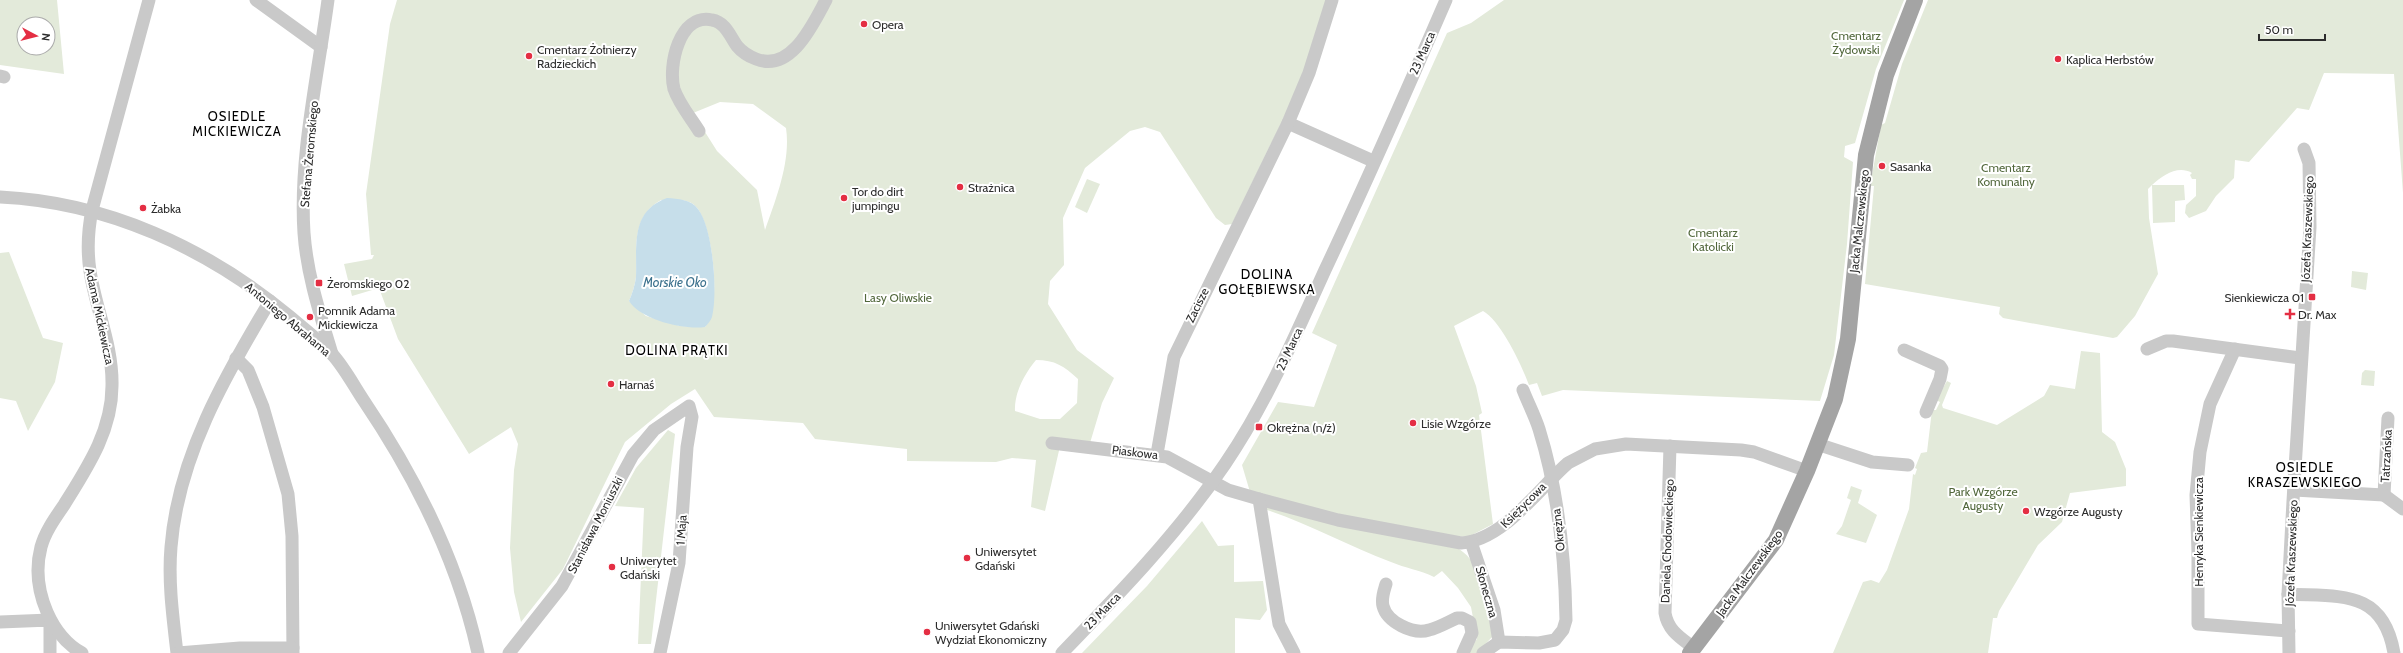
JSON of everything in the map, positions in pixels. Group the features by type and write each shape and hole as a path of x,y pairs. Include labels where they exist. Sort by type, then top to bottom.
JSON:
{"main road":[{"name":"Jacka Malczewskiego","path":"1692,651 1776,540 1807,471 1834,399 1843,368 1850,318 1862,182 1872,126 1886,75 1915,0"}],"street":[{"name":"Adama Mickiewicza","path":"82,653 68,642 50,620 44,605 38,577 41,546 50,526 101,440 111,403 112,371 109,345 90,270 88,236 92,210 149,0"},
{"path":"256,0 321,47"},
{"name":"Stefana Żeromskiego","path":"328,0 307,151 303,203 308,267 332,354"},
{"path":"699,131 678,97 672,73 676,48 682,35 690,27 702,20 712,20 720,23 744,53 763,62 779,60 788,55 801,41 826,0"},
{"name":"Zacisze","path":"1157,454 1174,356 1288,123 1309,73 1332,0"},
{"name":"23 Marca","path":"1062,653 1131,581 1188,515 1213,480 1253,418 1282,365 1446,0"},
{"path":"1288,123 1374,161"},
{"name":"Józefa Kraszewskiego","path":"2289,653 2288,594 2300,358 2310,219 2309,163 2308,155 2304,149"},
{"name":"Antoniego Abrahama","path":"0,197 38,200 92,210 143,227 227,270 270,301 332,354 385,432 413,480 453,567 468,611 478,653"},
{"path":"236,358 248,370 263,407 288,494 292,536 293,651 233,649 178,653 170,570 174,520 190,461 214,400 236,358 270,301"},
{"path":"2147,348 2166,341 2300,358"},
{"name":"Henryka Sienkiewicza","path":"2235,349 2210,404 2200,452 2196,495 2198,624 2289,631"},
{"path":"1904,350 1940,366 1942,369 1940,379 1926,412"},
{"name":"Okrężna","path":"1499,642 1549,648 1559,637 1566,620 1556,509 1551,478 1539,429 1523,390"},
{"name":"Stanisława Moniuszki","path":"509,653 566,581 633,454 654,430 689,406"},
{"name":"1 Maja","path":"660,653 679,563 687,447 692,417 689,406"},
{"name":"Tatrzańska","path":"2384,495 2388,418"},
{"name":"Piaskowa","path":"1052,443 1157,454 1175,460 1213,480"},
{"name":"Księżycowa","path":"1213,480 1228,490 1259,500 1338,520 1461,543 1471,542 1498,530 1568,463 1595,449 1626,444 1754,452 1807,471"},
{"path":"1817,444 1872,462 1908,465"},
{"name":"Daniela Chodowieckiego","path":"1670,446 1665,613 1668,624 1674,634 1692,651"},
{"name":"Tatrzańska","path":"2294,490 2384,495 2403,509"},
{"path":"1259,500 1278,618 1282,632 1294,653"},
{"name":"Słoneczna","path":"1471,542 1494,610 1499,642"},
{"path":"1386,584 1383,598 1385,610 1401,626 1416,630 1428,631 1457,618 1462,618 1470,622 1472,633 1463,653"},
{"path":"2288,594 2357,600 2373,610 2386,624 2396,644"},
{"path":"0,622 50,620 50,653"},
{"path":"1483,653 1499,642"}],"green space":[{"path":"0,0 57,0 64,74 0,65"},
{"name":"Lasy Oliwskie","path":"397,0 1328,0 1306,72 1232,224 1225,225 1216,218 1160,132 1145,127 1130,131 1085,168 1063,218 1064,265 1050,281 1048,304 1077,350 1114,378 1102,403 1090,443 1061,442 1045,511 1031,507 1036,460 1012,458 996,462 907,461 907,449 815,439 803,423 714,417 695,389 671,404 625,442 563,569 521,622 514,592 510,548 514,470 518,444 511,427 469,454 398,339 379,288 352,296 344,264 372,259 374,255 371,255 366,194 390,24","holes":["720,102 753,104 786,128 787,141 782,180 765,230 757,190 717,151 693,113","661,200 686,201 695,205 703,219 708,233 714,268 713,303 710,317 705,327 680,326 646,316 629,301 636,277 636,244 640,224 651,207","1036,360 1049,361 1064,367 1078,379 1077,403 1060,419 1040,419 1015,411 1018,390"]},
{"path":"1504,0 1904,0 1876,69 1855,143 1845,146 1844,157 1853,162 1847,244 1834,355 1820,401 1563,390 1542,396 1537,383 1529,385 1504,334 1490,316 1483,311 1454,326 1476,386 1482,413 1479,415 1493,524 1470,536 1456,537 1371,523 1250,492 1242,465 1278,402 1314,407 1337,345 1312,333 1447,33 1471,23"},
{"name":"Cmentarz Komunalny","path":"1928,0 2403,0 2403,193 2394,74 2324,73 2309,110 2297,108 2249,162 2235,160 2234,178 2216,196 2206,211 2189,218 2185,213 2186,205 2196,196 2196,179 2192,179 2190,175 2192,173 2187,171 2181,170 2171,172 2148,189 2149,218 2158,274 2135,316 2117,337 2113,338 2003,318 1999,314 2000,307 1865,284 1874,186 1870,186 1881,125 1885,123 1902,64"},
{"path":"1087,179 1100,184 1087,213 1075,207"},
{"path":"2152,185 2184,185 2185,200 2175,201 2175,222 2153,223"},
{"path":"9,252 43,338 63,343 55,382 28,431 16,401 0,398 0,253"},
{"path":"2352,271 2368,273 2366,290 2351,287"},
{"name":"Park Wzgórze Augusty","path":"2081,351 2100,353 2102,432 2115,442 2126,469 2126,486 2070,493 2062,522 2038,545 1999,611 1997,618 1993,618 1988,653 1833,653 1863,582 1871,580 1879,583 1887,570 1909,509 1913,474 1915,475 1917,469 1915,468 1921,453 1927,452 1932,410 1936,410 1940,402 1936,400 1947,381 1951,383 1942,405 1943,408 1997,425 2044,396 2050,385 2075,389"},
{"path":"2365,370 2375,371 2374,386 2361,385 2362,373"},
{"path":"668,430 675,434 651,644 638,644 644,508 615,506 636,468"},
{"path":"1851,486 1862,490 1858,503 1877,515 1866,543 1836,534 1842,526 1851,500 1847,498"},
{"path":"1266,506 1437,542 1458,548 1471,560 1477,569 1487,603 1493,636 1477,653 1466,653 1477,639 1471,607 1458,588 1442,571 1434,577 1396,564 1267,510"},
{"path":"1202,521 1218,546 1234,545 1234,582 1263,581 1267,610 1260,620 1235,618 1235,653 1082,653 1147,586"}],"water":[{"name":"Morskie Oko","path":"667,198 684,200 692,203 698,209 703,218 707,231 713,261 714,306 712,317 705,327 686,327 664,322 643,314 629,301 636,277 636,242 641,221 647,211 655,204"}],"place":[{"name":"Opera","path":"864,24"},
{"name":"Cmentarz Żołnierzy Radzieckich","path":"529,56"},
{"name":"Kaplica Herbstów","path":"2058,59"},
{"name":"Sasanka","path":"1882,166"},
{"name":"Strażnica","path":"960,187"},
{"name":"Tor do dirt jumpingu","path":"844,198"},
{"name":"Żabka","path":"143,208"},
{"name":"Żeromskiego 02","path":"319,283"},
{"name":"Sienkiewicza 01","path":"2312,297"},
{"name":"Dr. Max","path":"2290,314"},
{"name":"Pomnik Adama Mickiewicza","path":"310,317"},
{"name":"Harnaś","path":"611,384"},
{"name":"Lisie Wzgórze","path":"1413,423"},
{"name":"Okrężna (n/ż)","path":"1259,427"},
{"name":"Wzgórze Augusty","path":"2026,511"},
{"name":"Uniwersytet Gdański","path":"967,558"},
{"name":"Uniwerytet Gdański","path":"612,567"},
{"name":"Uniwersytet Gdański Wydział Ekonomiczny","path":"927,632"}],"district":[{"name":"OSIEDLE MICKIEWICZA","path":"237,124"},
{"name":"DOLINA GOŁĘBIEWSKA","path":"1267,282"},
{"name":"DOLINA PRĄTKI","path":"677,350"},
{"name":"OSIEDLE KRASZEWSKIEGO","path":"2305,474"}],"park label":[{"name":"Cmentarz Żydowski","path":"1856,42"},
{"name":"Cmentarz Katolicki","path":"1713,239"}]}
